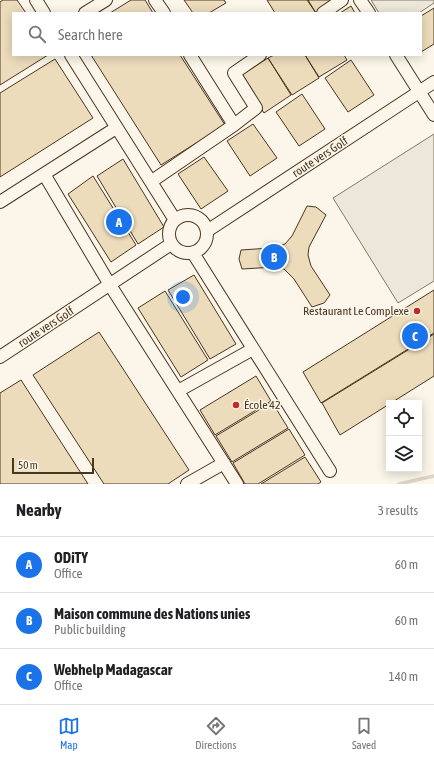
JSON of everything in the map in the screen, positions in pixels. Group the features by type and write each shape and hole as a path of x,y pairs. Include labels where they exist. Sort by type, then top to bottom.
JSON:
{"lane":[{"path":"36,0 43,12"},
{"path":"87,12 106,0"},
{"path":"155,0 163,12"},
{"path":"324,12 342,0"},
{"path":"360,0 368,12"},
{"path":"72,56 116,128 152,181 175,220"},
{"path":"191,56 234,125"},
{"path":"152,181 234,125 256,108 234,72 258,56"},
{"path":"397,56 434,115"},
{"name":"route vers Golf","path":"207,231 434,82"},
{"path":"0,202 116,128"},
{"path":"44,174 110,285 237,484"},
{"path":"184,216 196,217 202,220 207,231 205,244 199,251 193,253 182,252 171,244 169,231 175,220 184,216"},
{"name":"route vers Golf","path":"0,357 171,244"},
{"path":"193,253 330,471"},
{"path":"178,391 253,349"},
{"path":"188,484 224,463"}],"shaded area":[{"path":"371,0 434,0 434,3 420,12 378,12"},
{"path":"434,134 434,281 398,303 333,198"}],"building":[{"path":"3,0 17,0 25,12 12,12 12,56 46,56 0,85 0,2"},
{"path":"131,0 145,0 152,12 112,12"},
{"path":"184,0 224,0 226,3 211,12 192,12"},
{"path":"267,0 307,0 315,12 274,12"},
{"path":"308,0 339,0 321,12 315,12"},
{"path":"351,6 354,12 342,12"},
{"path":"434,8 434,44 422,51 422,15"},
{"path":"92,56 181,56 225,125 161,165"},
{"path":"272,56 306,56 319,78 292,95 268,58"},
{"path":"306,56 345,56 347,60 319,77"},
{"path":"268,58 291,95 264,113 240,76"},
{"path":"55,59 93,118 0,177 0,93"},
{"path":"351,60 374,95 348,112 325,78"},
{"path":"302,94 325,129 299,146 276,112"},
{"path":"253,124 277,158 250,176 227,141"},
{"path":"204,157 228,191 201,209 178,174"},
{"path":"123,159 164,227 138,244 97,176"},
{"path":"93,176 136,245 111,262 68,194"},
{"path":"307,206 316,207 326,215 309,247 308,255 311,266 330,295 324,303 312,307 294,279 284,269 275,267 242,269 239,259 241,250 271,248 285,244 292,236"},
{"path":"194,275 236,344 210,359 168,290"},
{"path":"434,290 434,333 321,403 303,372"},
{"path":"165,291 208,360 181,377 138,308"},
{"path":"99,332 189,470 168,484 104,484 33,375"},
{"path":"434,334 434,376 396,400 386,400 386,406 340,435 322,403"},
{"name":"École 42","path":"256,376 271,401 215,435 200,410"},
{"path":"21,380 88,484 0,484 0,393"},
{"path":"272,402 288,428 232,462 216,436"},
{"path":"289,429 305,455 258,484 245,484 233,463"},
{"path":"305,457 321,482 318,484 261,484"}],"waterway":[{"path":"399,484 434,476"}],"place":[{"name":"ODiTY","path":"119,222"},
{"name":"Maison commune des Nations unies","path":"274,257"},
{"name":"Restaurant Le Complexe","path":"417,311"},
{"name":"Webhelp Madagascar","path":"415,336"},
{"name":"École 42","path":"236,405"}]}
